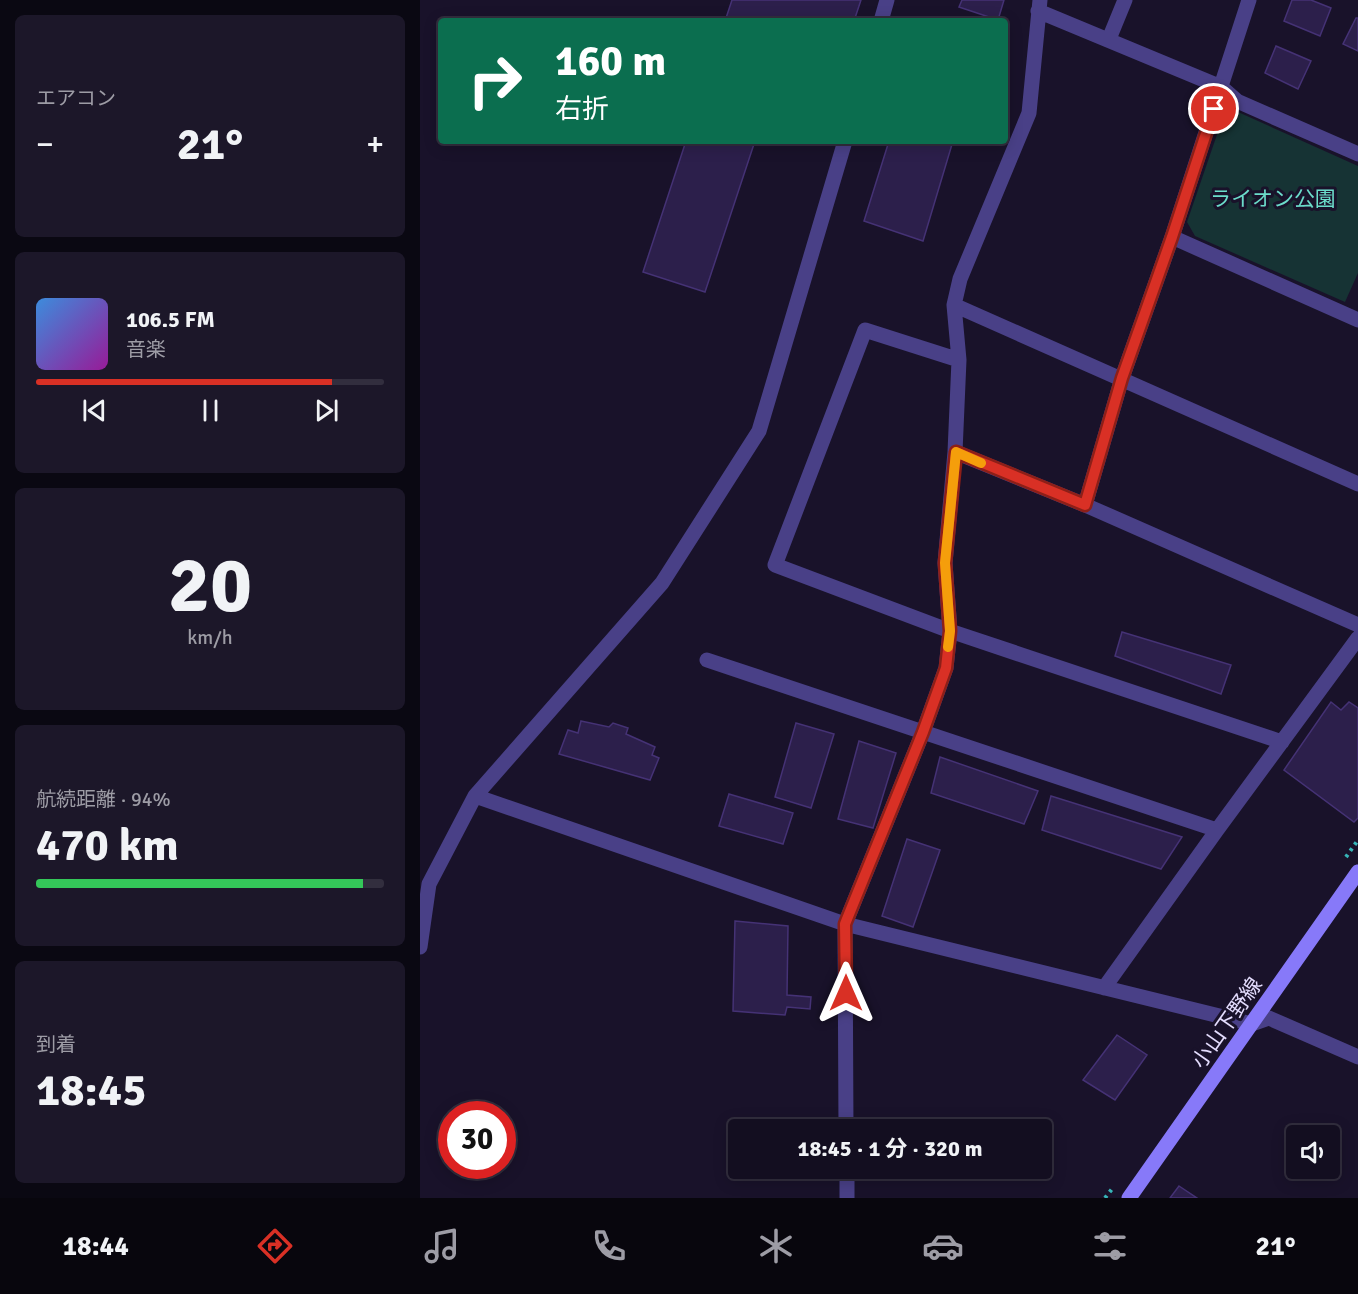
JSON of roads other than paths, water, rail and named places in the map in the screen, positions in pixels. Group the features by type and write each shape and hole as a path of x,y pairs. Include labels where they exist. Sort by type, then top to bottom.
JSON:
{"main road":[{"name":"小山下野線","path":"1129,1198 1358,873"}],"street":[{"path":"882,18 887,0"},
{"path":"1109,39 1125,0"},
{"path":"1085,505 1122,378 1172,237 1249,0"},
{"path":"846,1119 845,924 923,732 946,668 950,631 945,563 956,452 959,360 954,305 960,279 1029,113 1039,6 1221,87 1237,101 1358,154"},
{"path":"420,947 429,884 475,796 662,583 759,431 844,144"},
{"path":"1172,237 1358,320"},
{"path":"954,305 1358,484"},
{"path":"959,360 865,330 775,565 950,631 1282,742"},
{"path":"956,452 1085,505 1358,625"},
{"path":"1104,988 1358,638"},
{"path":"707,660 1217,830"},
{"path":"475,796 845,924 1252,1024 1269,1017 1358,1057"},
{"path":"847,1179 847,1198"}],"park label":[{"name":"ライオン公園","path":"1273,199"}]}
